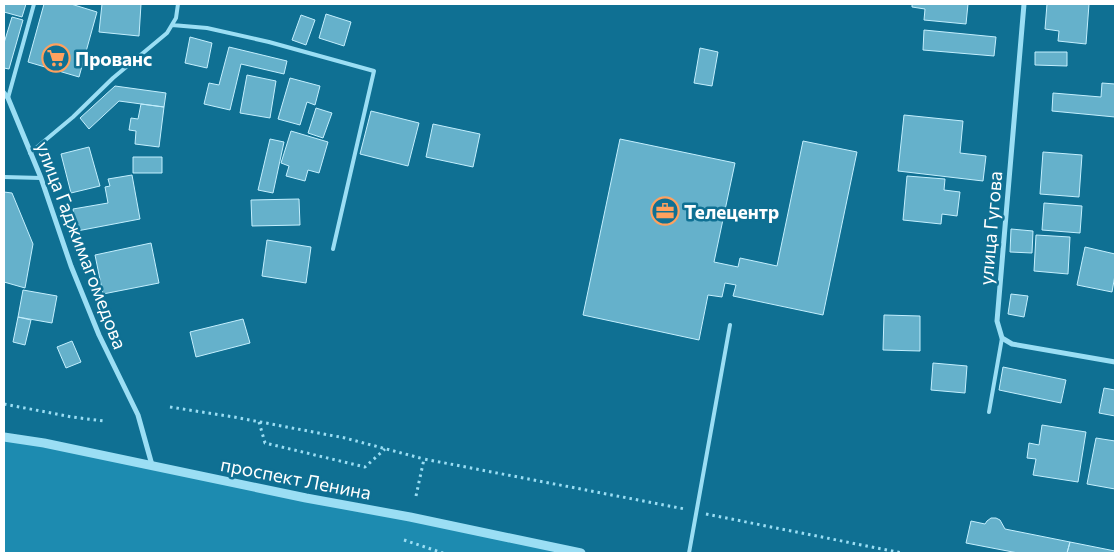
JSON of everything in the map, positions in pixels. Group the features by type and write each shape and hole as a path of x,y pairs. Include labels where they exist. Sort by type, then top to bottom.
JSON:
{"street":[{"name":"улица Гугова","path":"1002,338 997,321 1024,4"},
{"name":"улица Гаджимагомедова","path":"4,93 8,98 41,178 71,266 99,335 138,415 152,466"},
{"path":"1002,338 1012,344 1115,362"},
{"name":"проспект Ленина","path":"4,438 44,443 582,553"}],"lane":[{"path":"8,98 34,4"},
{"path":"30,152 73,117 113,78 167,33 176,18 178,4"},
{"path":"172,25 207,28 269,42 374,71 333,250"},
{"path":"4,177 41,178"},
{"path":"689,553 730,325"},
{"path":"989,412 1002,338"}],"path":[{"path":"4,404 104,421"},
{"path":"170,407 345,438 424,459 902,553"},
{"path":"259,422 265,443 365,467 386,449"},
{"path":"416,496 424,459"},
{"path":"404,540 443,553"}],"shaded area":[{"path":"4,437 581,553 4,553"}],"building":[{"path":"4,4 26,4 22,17 4,12"},
{"path":"44,4 71,4 97,12 79,77 28,62"},
{"path":"102,4 141,4 139,36 99,32"},
{"path":"912,4 968,4 966,24 924,20 925,9 912,7"},
{"path":"1047,4 1089,4 1086,44 1058,41 1059,31 1045,29"},
{"path":"326,14 351,22 344,46 319,38"},
{"path":"301,15 315,20 306,45 292,40"},
{"path":"12,17 23,20 9,69 4,68 4,43"},
{"path":"924,30 996,37 994,56 923,50"},
{"path":"190,37 212,43 207,68 185,63"},
{"path":"229,47 287,61 284,74 241,64 230,110 204,104 209,83 219,85"},
{"path":"700,48 718,52 712,86 694,83"},
{"path":"1035,52 1067,52 1067,66 1035,65"},
{"path":"247,75 276,81 270,118 240,113"},
{"path":"290,78 320,86 315,105 307,102 300,125 278,119"},
{"path":"1102,83 1115,84 1115,117 1052,111 1053,93 1101,97"},
{"path":"115,86 166,93 164,107 119,101 89,129 80,118"},
{"path":"141,104 164,107 159,147 135,144 136,131 129,130 131,118 138,119"},
{"path":"316,108 332,113 323,138 308,133"},
{"path":"371,111 419,123 408,166 360,154"},
{"path":"904,115 963,121 960,153 986,156 983,181 898,171"},
{"path":"433,124 480,134 473,167 426,157"},
{"path":"291,131 328,142 319,173 308,170 305,181 286,176 289,166 281,163"},
{"path":"270,139 284,142 273,193 258,190"},
{"name":"Телецентр","path":"620,139 735,163 714,262 738,267 740,258 777,266 803,141 857,152 823,315 733,296 736,285 725,283 722,297 708,295 699,340 583,315"},
{"path":"89,147 100,186 71,193 61,154"},
{"path":"1043,152 1082,155 1079,197 1040,194"},
{"path":"133,157 162,157 162,173 133,173"},
{"path":"132,175 140,219 77,231 73,209 108,203 105,187 110,186 108,179"},
{"path":"907,176 945,179 944,190 960,192 957,216 942,214 941,224 903,220"},
{"path":"4,192 12,193 33,244 25,288 4,282"},
{"path":"299,199 300,225 252,226 251,200"},
{"path":"1044,203 1082,206 1080,233 1042,230"},
{"path":"1011,229 1033,231 1032,253 1010,252"},
{"path":"1036,235 1070,237 1068,274 1034,271"},
{"path":"267,240 311,247 306,283 262,276"},
{"path":"151,243 159,283 103,294 95,255"},
{"path":"1085,247 1115,254 1115,275 1112,292 1077,285"},
{"path":"23,290 57,296 52,323 18,317"},
{"path":"1011,294 1028,296 1024,317 1008,314"},
{"path":"884,315 920,316 920,351 883,350"},
{"path":"18,317 31,320 25,345 13,342"},
{"path":"243,319 250,343 196,357 190,332"},
{"path":"72,341 81,362 66,368 57,347"},
{"path":"933,363 967,366 965,393 931,390"},
{"path":"1003,367 1066,380 1061,403 999,390"},
{"path":"1104,388 1115,390 1115,416 1099,413"},
{"path":"1042,425 1086,432 1078,482 1033,475 1036,459 1027,458 1029,443 1039,445"},
{"path":"1096,438 1115,441 1115,489 1087,484"},
{"path":"991,518 1000,520 1005,529 1070,542 1067,553 1018,553 966,543 971,521 985,524"},
{"path":"1070,542 1115,551 1115,553 1067,553"}],"place":[{"name":"Прованс","path":"56,58"},
{"name":"Телецентр","path":"665,211"}]}
